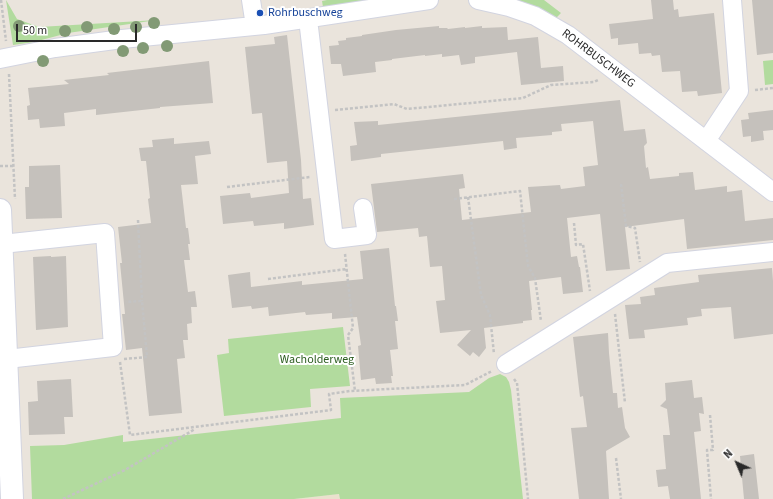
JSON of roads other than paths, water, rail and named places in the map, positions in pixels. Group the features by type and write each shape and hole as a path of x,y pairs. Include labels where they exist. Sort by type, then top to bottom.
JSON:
{"main road":[{"path":"0,210 12,499"}],"street":[{"path":"251,0 255,26"},
{"path":"0,59 55,48 255,26 429,0"},
{"name":"ROHRBUSCHWEG","path":"478,0 509,7 535,16 568,35 773,192"},
{"path":"706,141 739,91 732,0"},
{"path":"308,19 334,238 367,235 363,208"},
{"path":"2,244 104,234 113,347 7,359"},
{"path":"501,366 613,298 667,263 773,252"}],"place":[{"name":"Rohrbuschweg","path":"260,13"}],"park label":[{"name":"Wacholderweg","path":"317,360"}]}
